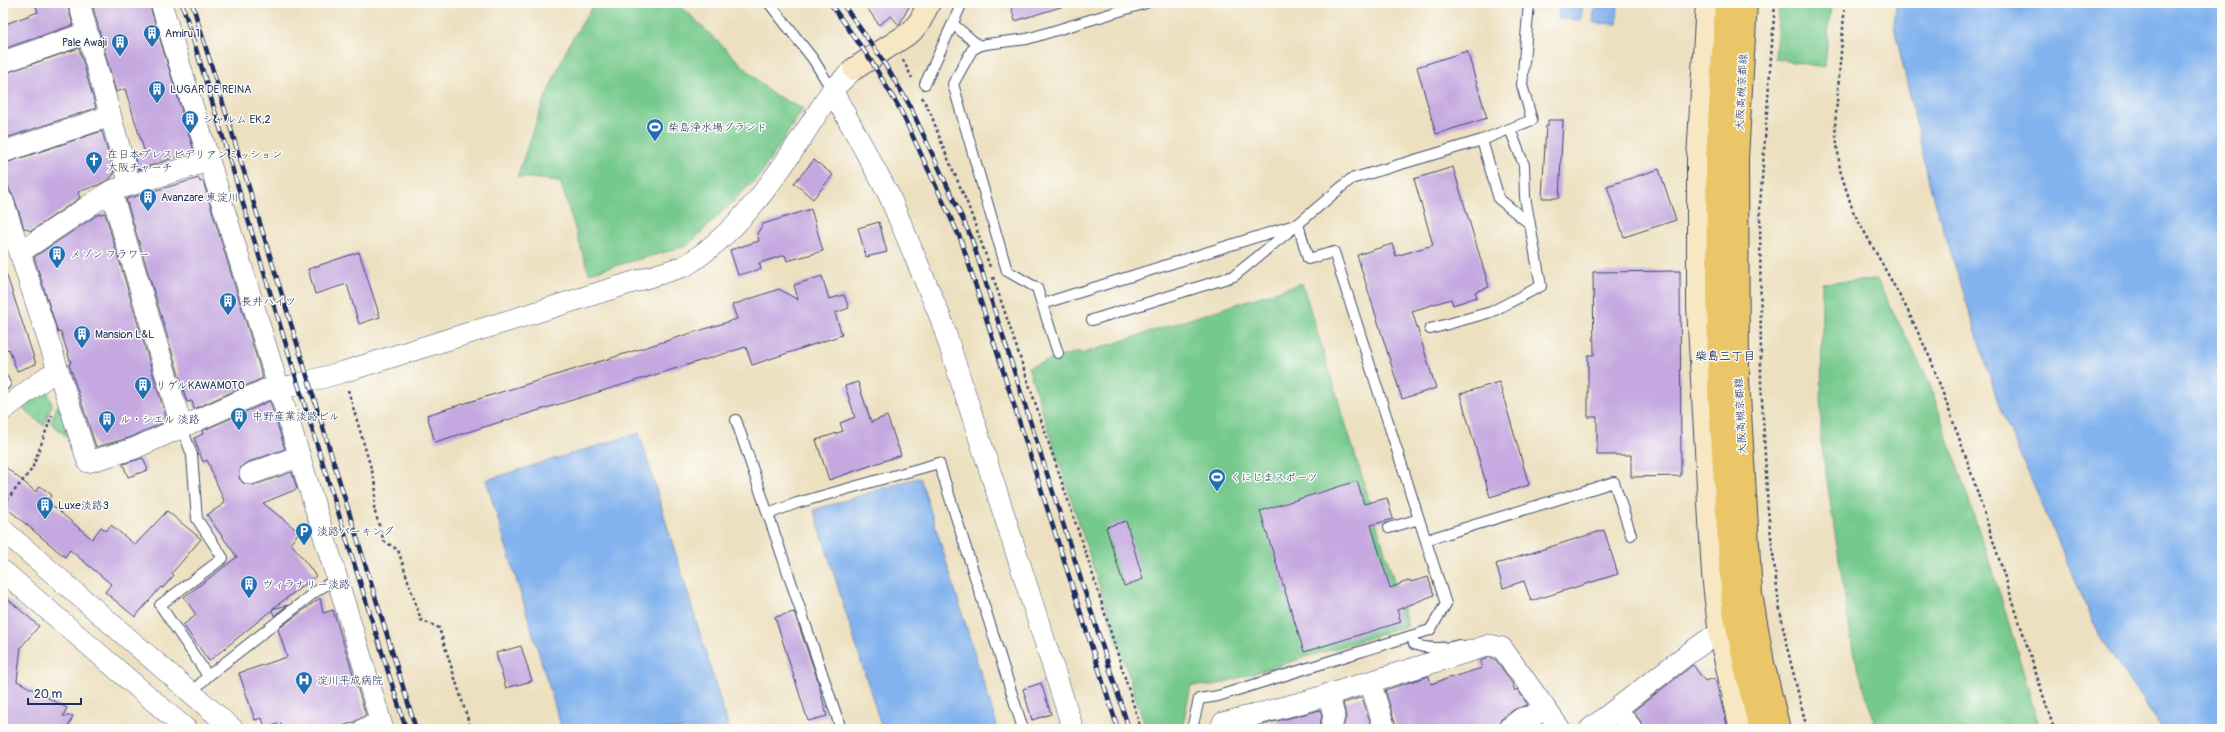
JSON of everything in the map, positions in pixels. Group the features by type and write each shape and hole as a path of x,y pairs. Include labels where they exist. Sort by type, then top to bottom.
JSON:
{"main road":[{"name":"大阪高槻京都線","path":"1726,3 1717,158 1719,392 1734,606 1746,671 1760,729"},
{"name":"大阪高槻京都線","path":"1746,3 1737,158 1738,394 1751,594 1763,664 1779,729"}],"street":[{"path":"78,3 110,116 121,188 182,428"},
{"path":"161,3 338,582 376,727"},
{"path":"3,201 57,372 88,462 133,449 265,390 292,386 343,372 686,266 710,250 756,200 791,154 832,90 854,69 911,32 920,21 928,3"},
{"path":"1707,3 1698,159 1698,308 1713,574 1720,636 1741,729"},
{"path":"3,62 87,33"},
{"path":"832,90 889,194 941,319 1073,729"},
{"path":"3,152 110,116"},
{"path":"19,252 121,188 210,161"},
{"path":"3,410 48,376 57,372"},
{"path":"250,474 300,456"},
{"path":"3,530 196,689 233,729"},
{"path":"3,570 179,723 196,689"},
{"path":"1590,729 1617,710 1640,689 1689,653 1709,639 1720,636"},
{"path":"1220,729 1223,723 1237,718 1370,682 1490,645 1502,648 1560,729"},
{"path":"1370,682 1385,729"},
{"path":"1328,694 1334,715 1331,729"},
{"path":"1508,729 1522,718 1534,716 1543,705"},
{"path":"1617,710 1632,729"}],"lane":[{"path":"769,3 813,58 832,90"},
{"path":"926,84 954,25 962,3"},
{"path":"1058,352 1037,288 1007,271 953,84 972,50 979,46 1027,39 1146,3"},
{"path":"1092,320 1234,276 1351,179 1482,140 1532,120 1522,85 1529,3"},
{"path":"954,25 979,46"},
{"path":"1430,329 1491,312 1541,286 1525,197 1524,165 1510,129"},
{"path":"1482,140 1499,199 1530,224"},
{"path":"1042,304 1298,224"},
{"path":"1192,729 1199,699 1218,696 1430,630 1446,604 1334,252 1308,259 1298,224"},
{"path":"3,380 5,384 3,386"},
{"path":"736,420 841,729"},
{"path":"182,428 192,455 197,519 223,558 160,605 208,676"},
{"path":"768,514 797,502 939,463 1023,729"},
{"path":"1426,540 1614,482 1631,534"},
{"path":"1389,528 1419,519"},
{"path":"196,689 208,676 315,592 326,585 338,582"},
{"path":"1412,636 1414,644 1419,646 1453,647 1471,642 1474,650"}],"path":[{"path":"1775,3 1760,206 1761,381 1768,511 1779,605 1786,647 1806,729"},
{"path":"1845,3 1835,126 1840,170 1853,211 1907,309 1931,360 1968,463 2054,729"},
{"path":"894,43 913,80"},
{"path":"920,94 931,114 943,148 968,205 1006,312 1091,569 1141,729"},
{"path":"347,387 376,485 374,509 384,541 398,550 421,620 440,628 471,729"},
{"path":"3,505 32,469 53,410"}],"green space":[{"name":"柴島浄水場グランド","path":"595,3 678,3 771,93 803,109 760,175 687,246 589,273 560,181 517,177 543,103 569,44"},
{"path":"1779,3 1831,3 1825,67 1775,59"},
{"path":"1877,280 1929,382 2001,597 2040,729 1876,729 1853,651 1821,441 1822,283"},
{"name":"くにじまスポーツ","path":"1302,283 1408,626 1212,686 1191,685 1182,729 1146,729 1028,367 1080,351 1081,354"},
{"path":"45,385 52,404 44,426 19,405"},
{"path":"60,405 75,444 51,423 57,406"}],"water":[{"path":"1559,3 1583,3 1581,20 1558,19"},
{"path":"1595,3 1618,3 1617,24 1593,23"},
{"path":"1896,3 2222,3 2222,729 2162,729 2100,637 2001,411 1931,190 1894,26"},
{"path":"639,433 729,729 562,729 486,480"},
{"path":"920,477 998,729 882,729 814,510"}],"building":[{"path":"35,3 67,3 73,25 3,49 3,25 38,12"},
{"path":"110,3 149,3 194,151 138,170 134,156 145,153 125,89 116,92 93,8"},
{"path":"864,3 911,3 899,25 891,16 879,25"},
{"path":"1010,3 1063,3 1064,6 1015,21"},
{"path":"79,48 96,108 3,139 3,74"},
{"path":"1467,51 1487,118 1436,134 1417,67"},
{"path":"1548,120 1563,120 1559,198 1542,198 1546,126 1548,126"},
{"path":"102,131 114,174 110,179 78,192 80,198 31,231 24,228 3,170 3,164"},
{"path":"814,160 833,175 813,199 794,183"},
{"path":"1453,167 1489,287 1475,292 1477,297 1453,305 1451,299 1412,311 1436,388 1402,399 1357,255 1392,244 1396,256 1433,245 1414,179"},
{"path":"1659,169 1676,220 1624,237 1607,186"},
{"path":"199,178 200,182 203,181 263,378 194,409 192,401 187,402 126,199"},
{"path":"811,209 823,251 787,261 785,255 759,263 761,269 738,275 730,250 759,241 757,234 763,224"},
{"path":"105,213 167,421 129,438 96,447 69,364 71,363 61,332 58,333 34,257 97,215"},
{"path":"879,222 887,252 866,257 858,228"},
{"path":"359,252 380,317 359,324 347,284 315,294 308,269"},
{"path":"1680,271 1681,476 1631,477 1631,455 1597,455 1597,417 1588,417 1588,355 1594,355 1593,272"},
{"path":"6,273 36,364 17,371 9,349 3,351 3,274"},
{"path":"822,276 829,299 844,295 849,308 835,313 842,335 752,365 746,347 435,442 427,415 737,319 732,305 779,289 798,300 794,285"},
{"path":"858,382 871,422 887,416 901,455 829,480 816,440 843,431 840,423 855,417 845,386"},
{"path":"1499,382 1529,485 1490,497 1460,394"},
{"path":"270,401 285,449 246,463 241,467 239,478 243,483 254,485 292,472 297,489 263,503 299,532 291,543 316,576 272,609 288,605 274,616 272,610 209,661 183,625 196,615 184,597 237,557 207,515 225,503 207,460 203,462 194,438 203,434 202,431"},
{"path":"143,458 148,470 128,477 123,464"},
{"path":"3,465 36,492 40,486 52,495 47,501 92,539 101,527 106,531 111,525 135,545 167,511 201,539 172,573 174,575 163,588 161,587 135,617 105,592 111,584 70,550 65,557 3,505"},
{"path":"1357,481 1364,504 1387,498 1393,519 1371,525 1390,588 1410,580 1411,582 1428,577 1434,595 1397,610 1401,622 1304,652 1260,511"},
{"path":"1126,521 1143,579 1124,586 1106,527"},
{"path":"1604,530 1618,574 1531,601 1524,581 1503,588 1496,564"},
{"path":"3,595 39,626 21,647 17,681 67,708 63,716 73,716 67,729 3,729"},
{"name":"淀川平成病院","path":"320,598 323,613 333,610 366,715 354,722 334,729 283,729 281,723 265,728 262,718 255,720 239,673 287,657 278,629"},
{"path":"794,612 817,678 827,716 808,721 775,617"},
{"path":"521,646 532,681 506,688 496,653"},
{"path":"1490,657 1496,660 1512,683 1515,691 1517,689 1528,705 1515,709 1500,720 1496,729 1397,729 1385,690 1429,676 1431,684 1482,668 1480,661"},
{"path":"1693,665 1705,681 1715,678 1728,729 1644,729 1633,711"},
{"path":"1041,683 1051,714 1032,720 1023,689"},
{"path":"1362,697 1372,728 1343,729 1346,717 1343,703"},
{"path":"1320,710 1322,715 1319,729 1262,729 1262,725"}],"railway":[{"path":"182,3 298,384 406,729"},
{"path":"192,3 416,729"},
{"path":"830,3 870,59 900,109 961,240 1118,729"},
{"path":"842,3 878,53 909,104 971,237 1129,729"}],"place":[{"name":"Amiru 1","path":"152,48"},
{"name":"Pale Awaji","path":"120,57"},
{"name":"LUGAR DE REINA","path":"157,104"},
{"name":"シャルム EK,2","path":"190,134"},
{"name":"柴島浄水場グランド","path":"655,142"},
{"name":"在日本プレスビデリアンミッション 大阪チャーチ","path":"94,175"},
{"name":"Avanzare 東淀川","path":"148,212"},
{"name":"メゾン フラワー","path":"57,269"},
{"name":"長井ハイツ","path":"228,316"},
{"name":"Mansion L&L","path":"82,349"},
{"name":"リゲルKAWAMOTO","path":"143,400"},
{"name":"中野産業淡路ビル","path":"239,431"},
{"name":"ル・シエル 淡路","path":"107,434"},
{"name":"くにじまスポーツ","path":"1217,492"},
{"name":"Luxe淡路3","path":"45,520"},
{"name":"淡路パーキング","path":"304,546"},
{"name":"ヴィラナリー淡路","path":"249,599"},
{"name":"淀川平成病院","path":"304,695"}],"district":[{"name":"柴島三丁目","path":"1725,356"}]}
